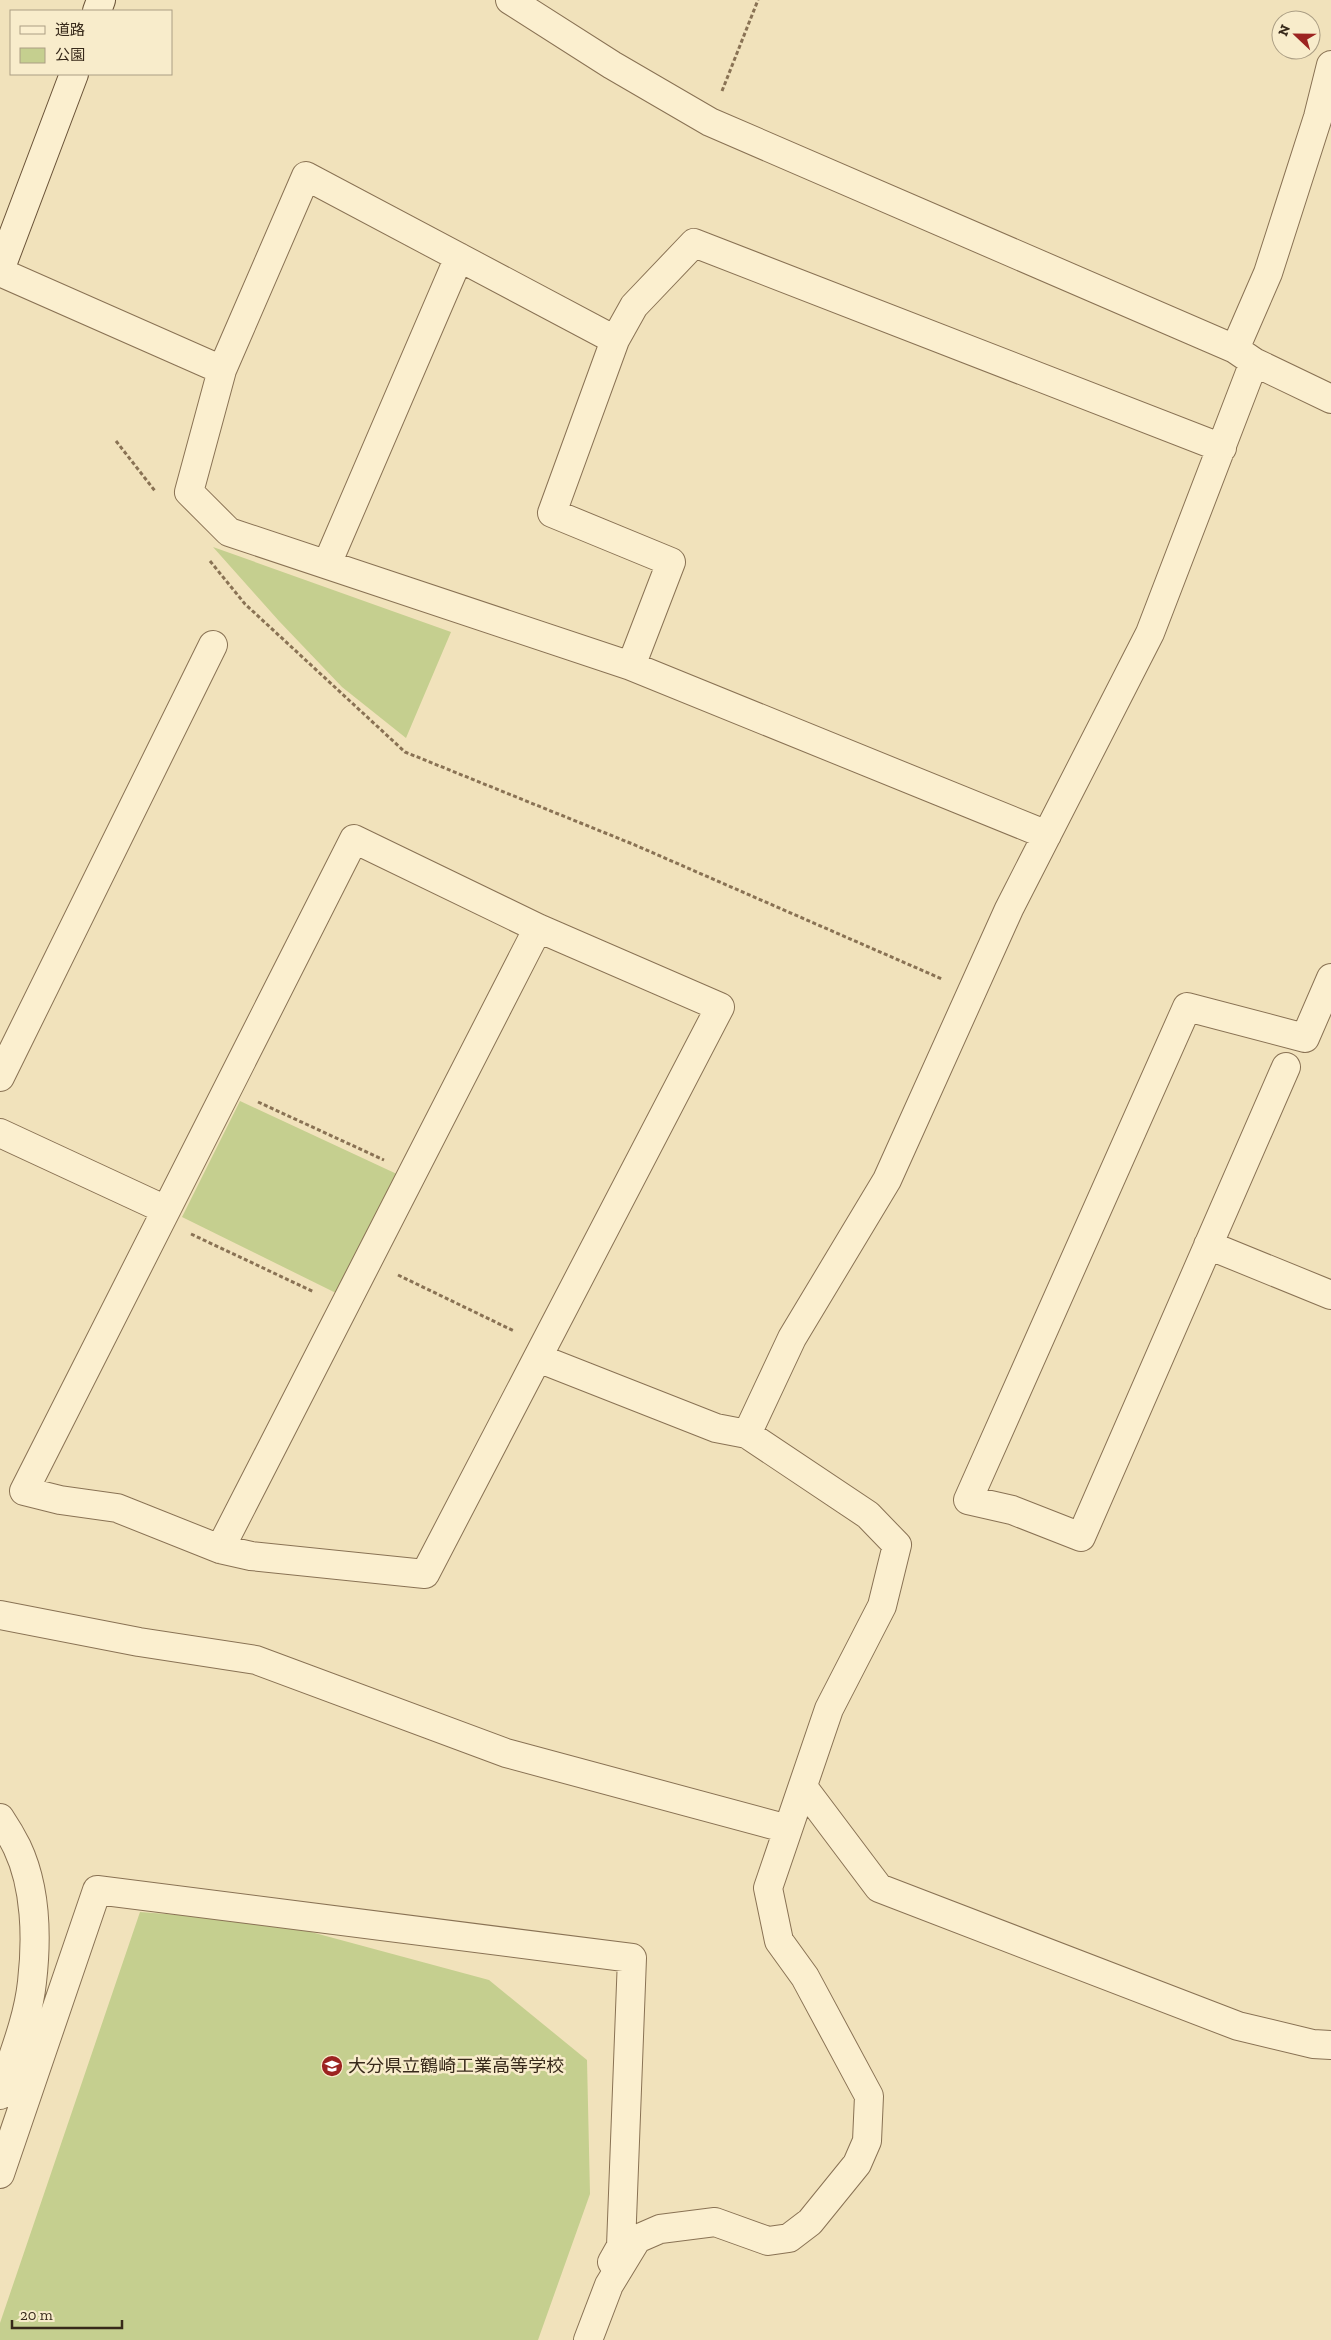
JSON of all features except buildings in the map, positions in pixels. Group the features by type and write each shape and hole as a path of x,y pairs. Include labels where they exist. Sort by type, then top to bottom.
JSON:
{"street":[{"path":"510,0 612,65 710,122 1244,355 1331,399"},
{"path":"747,1434 792,1338 887,1180 1009,909 1150,633 1222,448 1244,355 1268,272 1318,117 1331,65"},
{"path":"74,75 0,271 222,370"},
{"path":"615,340 306,176 222,370 189,492 229,532 631,666 1048,835"},
{"path":"631,666 671,562 552,513 615,340 634,306 694,243 1222,448"},
{"path":"327,564 460,257"},
{"path":"0,1077 213,645"},
{"path":"354,839 538,928 720,1007 425,1574 251,1556 220,1549 117,1508 60,1500 24,1490 354,839"},
{"path":"220,1549 538,928"},
{"path":"1286,1067 1081,1536 1012,1510 968,1500 1187,1007 1305,1038 1331,978"},
{"path":"0,1133 163,1215"},
{"path":"1208,1245 1331,1295"},
{"path":"538,1358 716,1428 747,1434 868,1515 897,1544 882,1606 829,1709 768,1888 779,1941 805,1977 869,2096 867,2141 857,2164 810,2222 789,2238 768,2241 715,2222 660,2229 637,2239 609,2285 588,2340"},
{"path":"0,1615 139,1642 256,1660 506,1753 788,1829"},
{"path":"803,1787 880,1888 1238,2026 1312,2044 1331,2045"},
{"path":"0,1818 18,1848 29,1883 34,1930 30,1992 24,2021 0,2095"},
{"path":"0,2174 97,1890 632,1958 621,2246 602,2282 577,2340"}],"path":[{"path":"710,122 758,0"},
{"path":"116,440 159,495"},
{"path":"208,558 245,604 405,752 635,845 972,992"},
{"path":"228,1088 413,1173"},
{"path":"163,1215 344,1306"},
{"path":"368,1261 530,1338 538,1358"}],"green space":[{"path":"213,547 451,632 406,738 342,687 279,621"},
{"path":"240,1101 399,1175 338,1294 182,1217"},
{"name":"大分県立鶴崎工業高等学校","path":"140,1912 274,1922 489,1980 587,2060 590,2194 538,2340 0,2340 0,2323"}],"place":[{"name":"大分県立鶴崎工業高等学校","path":"332,2066"}]}
